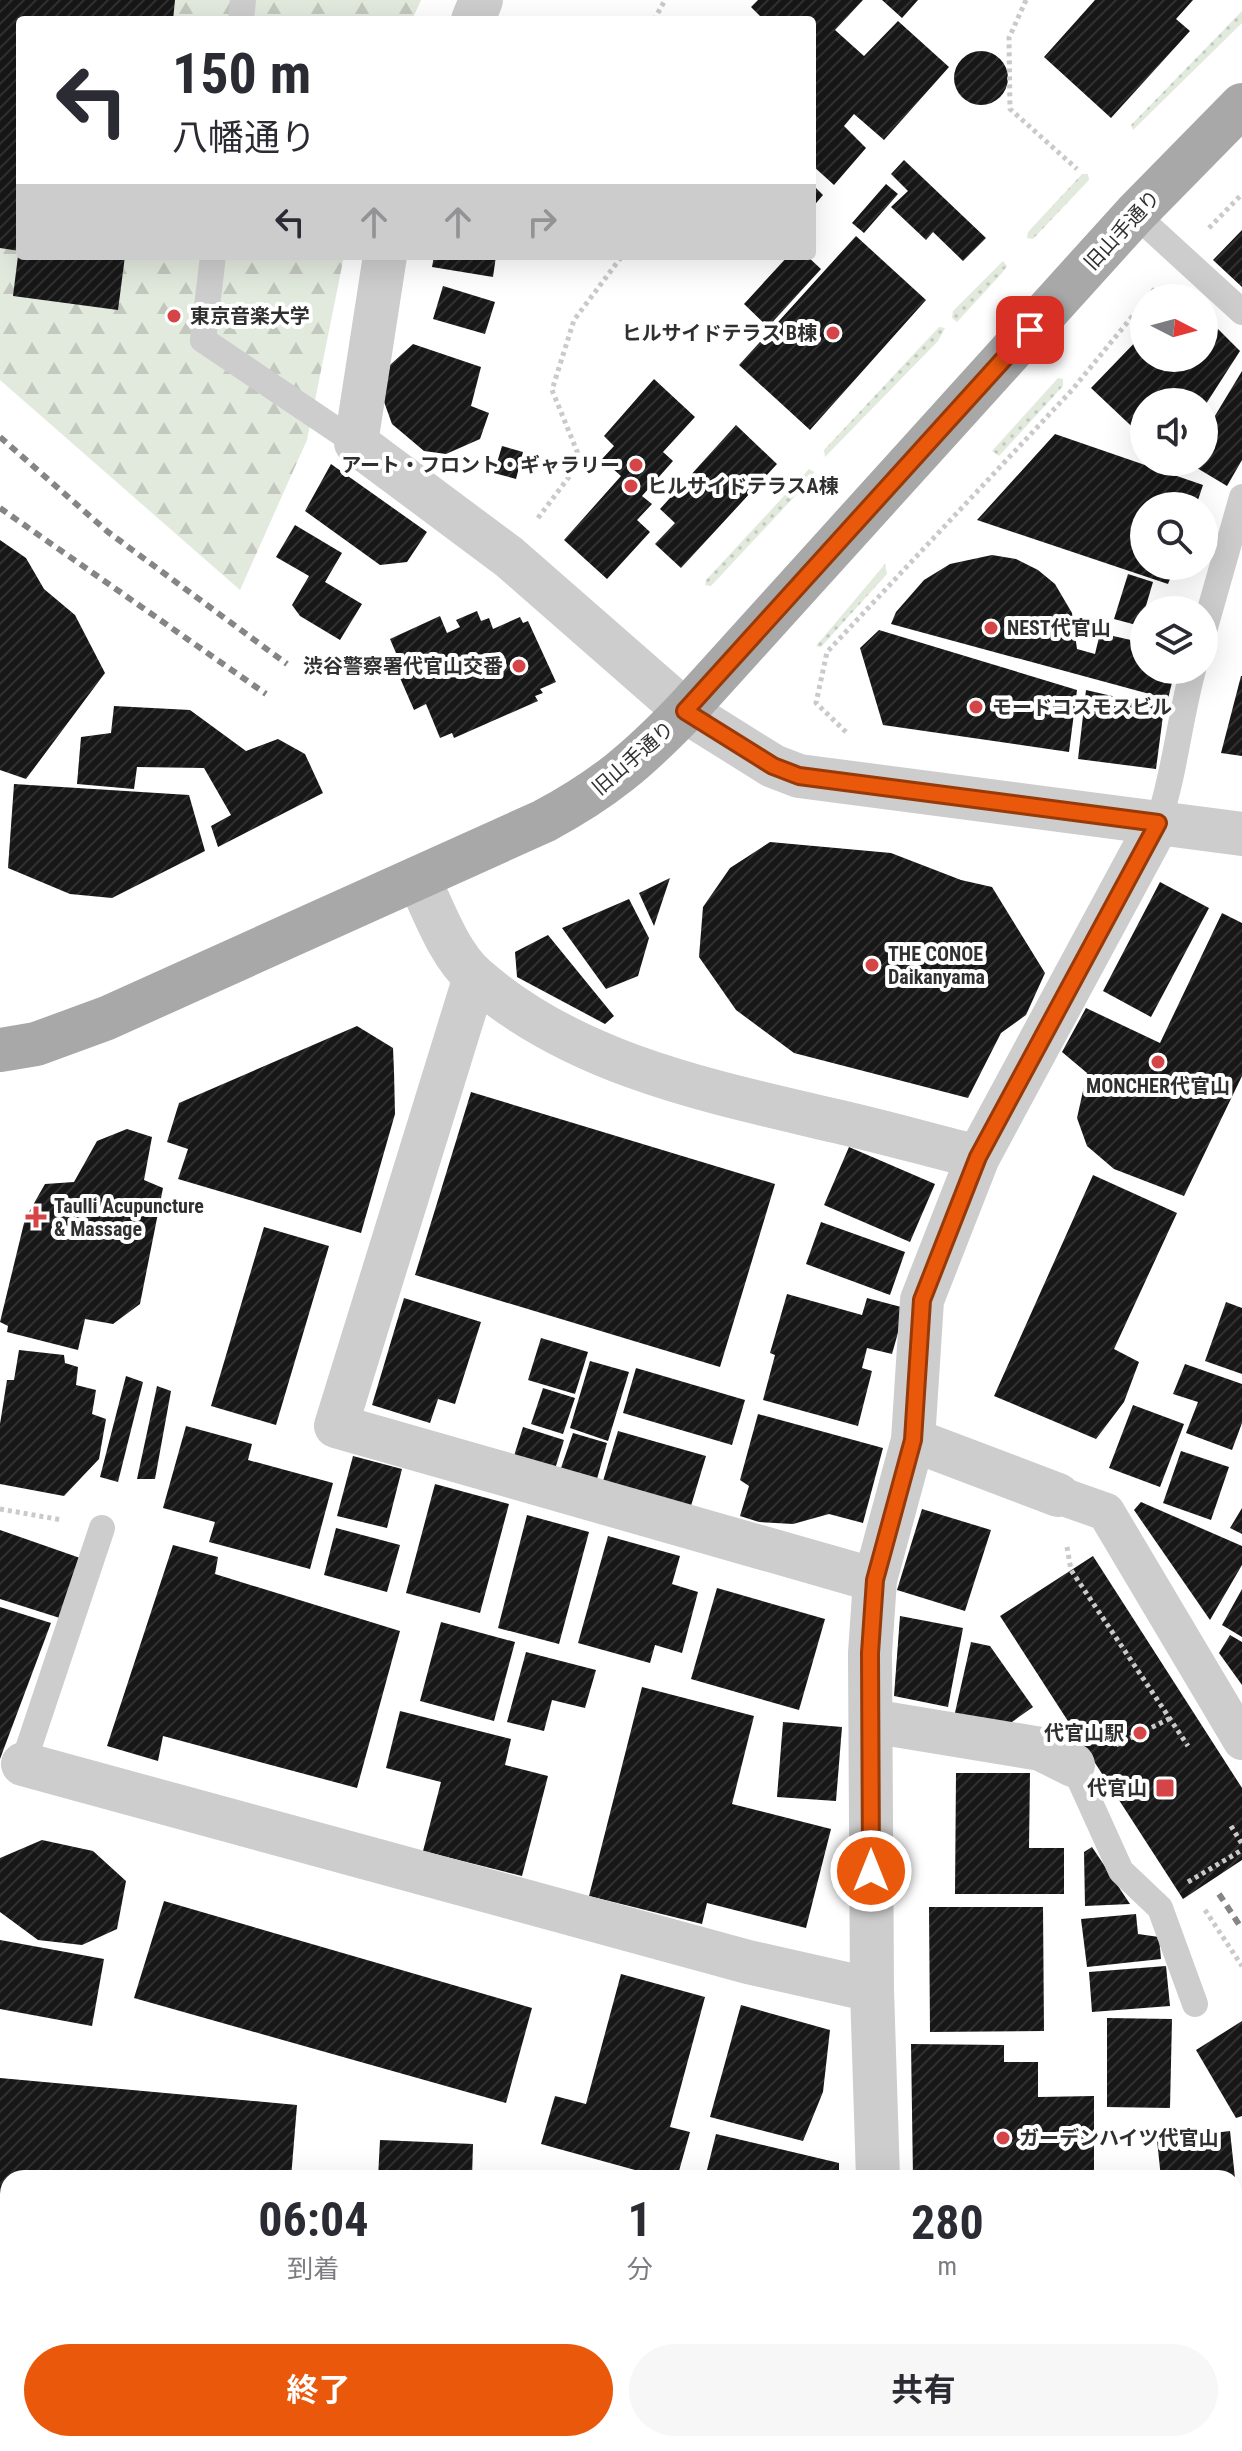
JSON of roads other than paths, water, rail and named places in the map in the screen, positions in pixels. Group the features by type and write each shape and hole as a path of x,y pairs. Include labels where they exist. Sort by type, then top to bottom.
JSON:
{"main road":[{"name":"旧山手通り","path":"0,1050 69,1034 418,878 596,793 642,755 685,711 1135,214 1242,105"}],"street":[{"path":"384,260 356,443 509,557 685,711 773,766 799,776 1242,834"},
{"path":"878,2170 872,1990 871,1721 875,1580 913,1440 922,1300 978,1157 1158,823"},
{"path":"418,878 460,961 475,977 559,1034 606,1057 725,1095 978,1157"},
{"path":"475,977 336,1426 875,1580"},
{"path":"913,1440 1106,1512 1242,1741"},
{"path":"871,1721 1041,1749 1073,1765"},
{"path":"23,1764 748,1962 872,1990"}],"lane":[{"path":"1135,214 1242,312"},
{"path":"213,260 203,340 356,443"},
{"path":"1214,596 1242,497"},
{"path":"1158,823 1173,779 1182,710 1189,684"},
{"path":"23,1764 102,1528"},
{"path":"1073,1765 1121,1871 1160,1908 1195,2004"}],"railway":[{"path":"0,437 108,532 287,664"},
{"path":"0,508 266,694"},
{"path":"1219,1894 1242,1929"}],"place":[{"name":"東京音楽大学","path":"174,316"},
{"name":"ヒルサイドテラス B棟","path":"833,333"},
{"name":"アート・フロント・ギャラリー","path":"636,465"},
{"name":"ヒルサイドテラスA棟","path":"631,486"},
{"name":"NEST代官山","path":"991,628"},
{"name":"渋谷警察署代官山交番","path":"519,666"},
{"name":"モードコスモスビル","path":"976,707"},
{"name":"THE CONOE Daikanyama","path":"872,965"},
{"name":"MONCHER代官山","path":"1158,1062"},
{"name":"Taulli Acupuncture & Massage","path":"36,1217"},
{"name":"代官山駅","path":"1140,1733"},
{"name":"代官山","path":"1165,1788"},
{"name":"ガーデンハイツ代官山","path":"1003,2138"}]}
